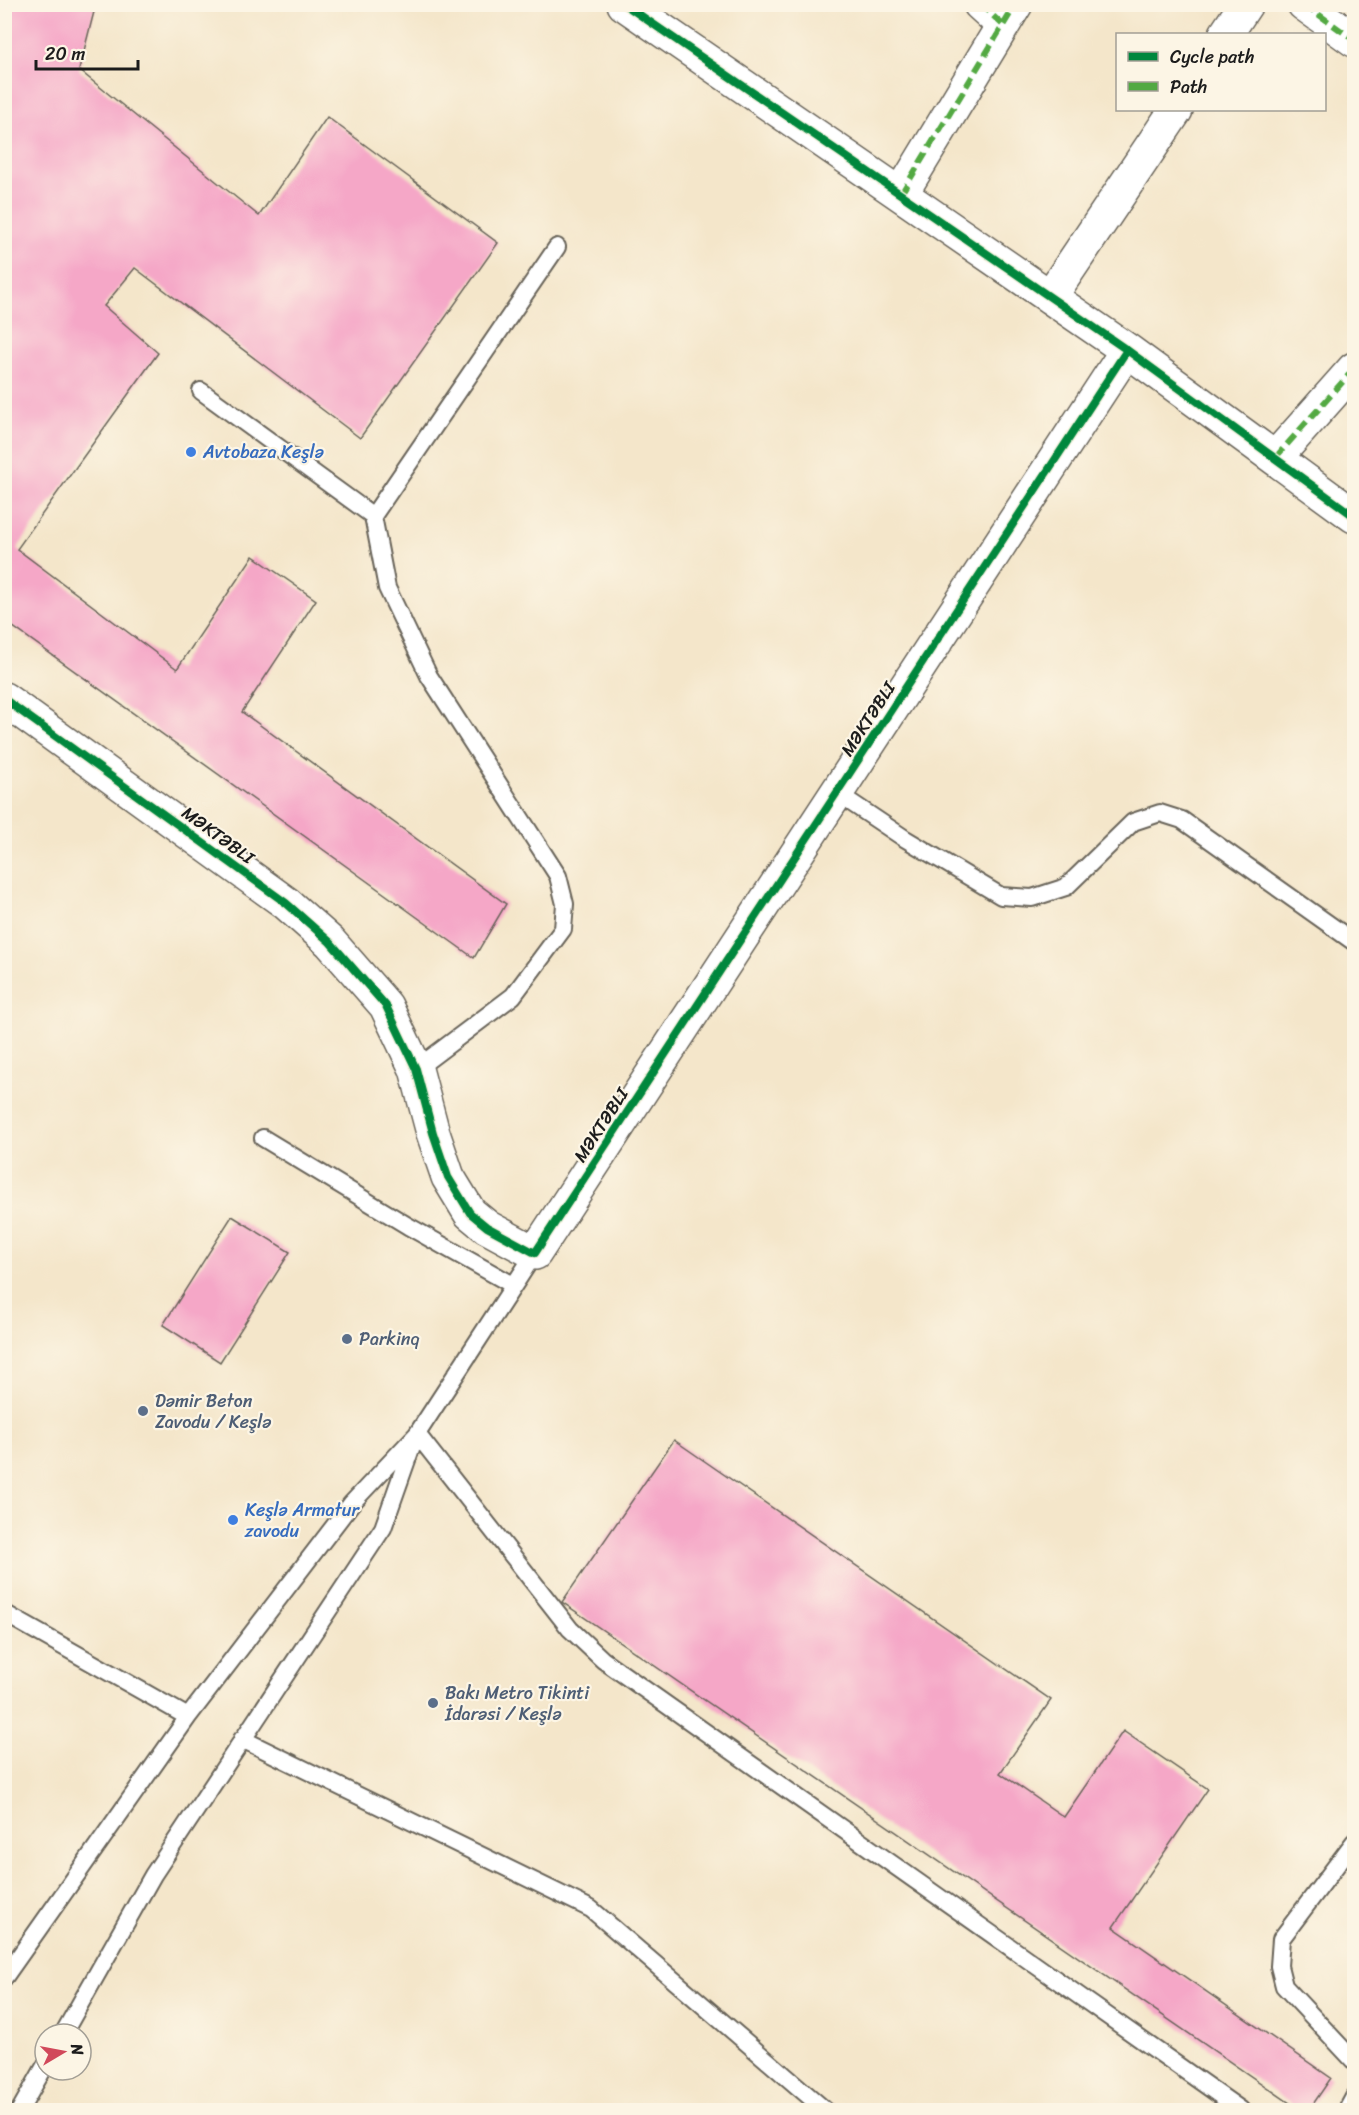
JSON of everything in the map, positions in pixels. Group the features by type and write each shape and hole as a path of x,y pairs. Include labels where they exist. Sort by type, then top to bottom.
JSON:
{"street":[{"path":"624,4 1127,350 1354,516"},
{"path":"1227,33 1246,4"},
{"path":"1304,4 1354,40"},
{"path":"901,194 1000,11"},
{"path":"1050,297 1175,111"},
{"name":"MƏKTƏBLI","path":"4,699 286,903 330,942 386,1006 416,1069 448,1178 470,1213 487,1227 535,1253 1127,350"},
{"path":"1275,458 1354,369"}],"lane":[{"path":"373,516 557,247"},
{"path":"201,391 373,516 387,588 429,676 558,876 565,904 563,929 513,996 416,1069"},
{"path":"837,793 904,838 1001,896 1032,898 1066,887 1133,822 1160,813 1182,820 1354,942"},
{"path":"263,1138 408,1226 513,1285"},
{"path":"4,1978 188,1717 351,1504 417,1434 535,1253"},
{"path":"70,2022 153,1875 383,1528 417,1434"},
{"path":"417,1434 570,1629 603,1660 1241,2110"},
{"path":"4,1613 188,1717"},
{"path":"242,1739 591,1909 825,2110"},
{"path":"1354,1842 1281,1939 1279,1966 1284,1986 1354,2061"},
{"path":"20,2110 36,2082"},
{"path":"1347,2110 1354,2097"}],"building":[{"path":"5,4 96,4 79,70 259,216 327,117 498,243 360,438 135,268 104,306 158,353 17,549 177,669 253,556 316,600 242,712 506,904 474,958 5,621"},
{"path":"232,1216 290,1252 220,1362 163,1325"},
{"path":"674,1440 1051,1700 1000,1773 1064,1817 1123,1731 1208,1789 1113,1927 1331,2078 1309,2110 1300,2110 562,1602"}],"marked path":[{"path":"980,4 1003,25"},
{"path":"901,194 1016,4"},
{"path":"1304,4 1354,40"},
{"path":"1275,458 1354,369"}],"cycle path":[{"path":"624,4 1127,350 1354,516"},
{"path":"4,699 286,903 330,942 386,1006 416,1069 433,1133 448,1177 470,1213 487,1227 535,1253 1127,350"}],"place":[{"name":"Avtobaza Keşlə","path":"191,452"},
{"name":"Parkinq","path":"347,1339"},
{"name":"Dəmir Beton Zavodu / Keşlə","path":"143,1411"},
{"name":"Keşlə Armatur zavodu","path":"233,1520"},
{"name":"Bakı Metro Tikinti İdarəsi / Keşlə","path":"433,1703"}]}
